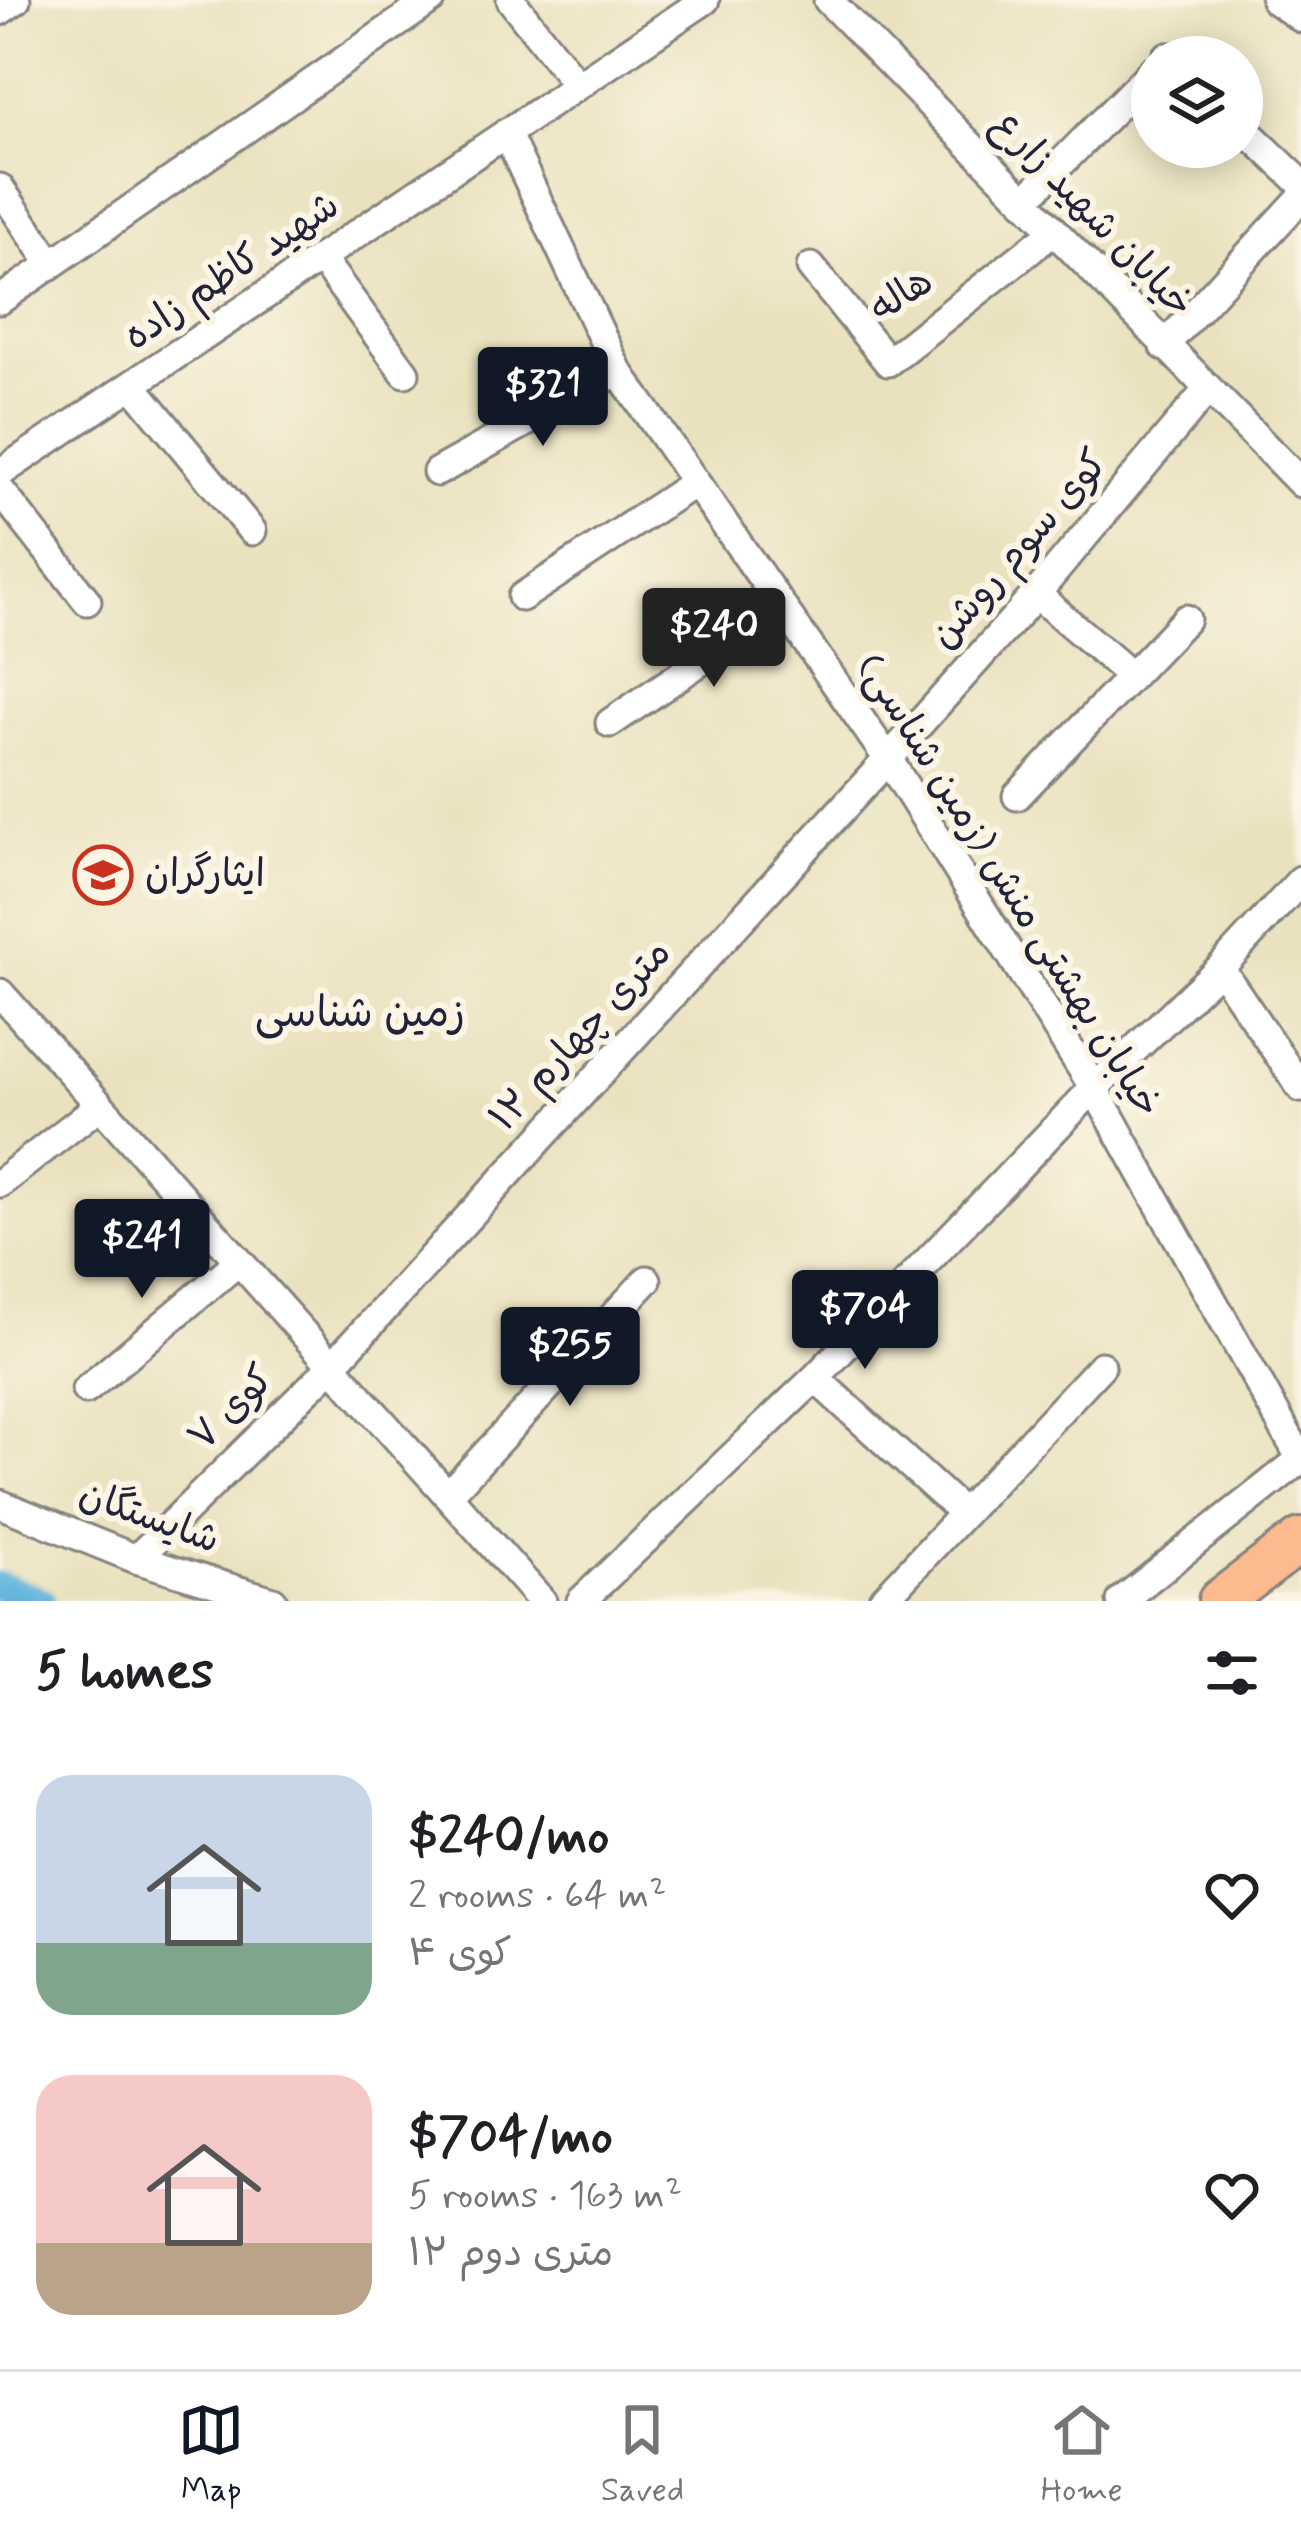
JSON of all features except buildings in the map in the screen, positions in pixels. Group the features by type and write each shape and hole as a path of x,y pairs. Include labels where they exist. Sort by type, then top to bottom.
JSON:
{"main road":[{"path":"1220,1601 1301,1540"}],"street":[{"path":"0,11 16,0"},
{"path":"0,300 431,0"},
{"path":"511,0 577,85"},
{"path":"506,133 704,0"},
{"name":"خیابان شهید زارع","path":"828,0 1300,479"},
{"path":"1276,0 1301,18"},
{"path":"1024,201 1131,92"},
{"name":"شهید کاظم زاده","path":"0,472 506,133"},
{"name":"خیابان بهشتی منش (زمین شناسی)","path":"506,133 618,371 888,759 1094,1088 1301,1459"},
{"path":"1263,147 1301,183"},
{"path":"0,188 51,263"},
{"path":"1164,346 1301,198"},
{"name":"هاله","path":"811,267 888,362 1053,232"},
{"path":"322,260 405,373"},
{"path":"437,472 618,371"},
{"path":"133,386 252,531"},
{"name":"کوی سوم روشن","path":"888,759 1036,594 1208,389"},
{"path":"521,596 693,484"},
{"path":"0,490 87,601"},
{"path":"1036,594 1131,676"},
{"path":"610,723 782,606"},
{"path":"1017,796 1186,619"},
{"name":"۱۲ متری چهارم","path":"332,1366 888,759"},
{"path":"581,1601 815,1378 1301,880"},
{"path":"1220,968 1301,1088"},
{"path":"0,993 542,1601"},
{"path":"0,1183 100,1105"},
{"path":"86,1390 239,1261"},
{"path":"448,1495 647,1280"},
{"name":"کوی ۷","path":"136,1559 332,1366"},
{"path":"882,1601 1101,1366"},
{"path":"815,1378 963,1513"},
{"path":"1121,1601 1301,1459"},
{"name":"شایستگان","path":"0,1504 136,1559 273,1601"}],"waterway":[{"path":"0,1587 40,1601"}],"place":[{"name":"ایثارگران","path":"103,875"}],"district":[{"name":"زمین شناسی","path":"360,1014"}]}
